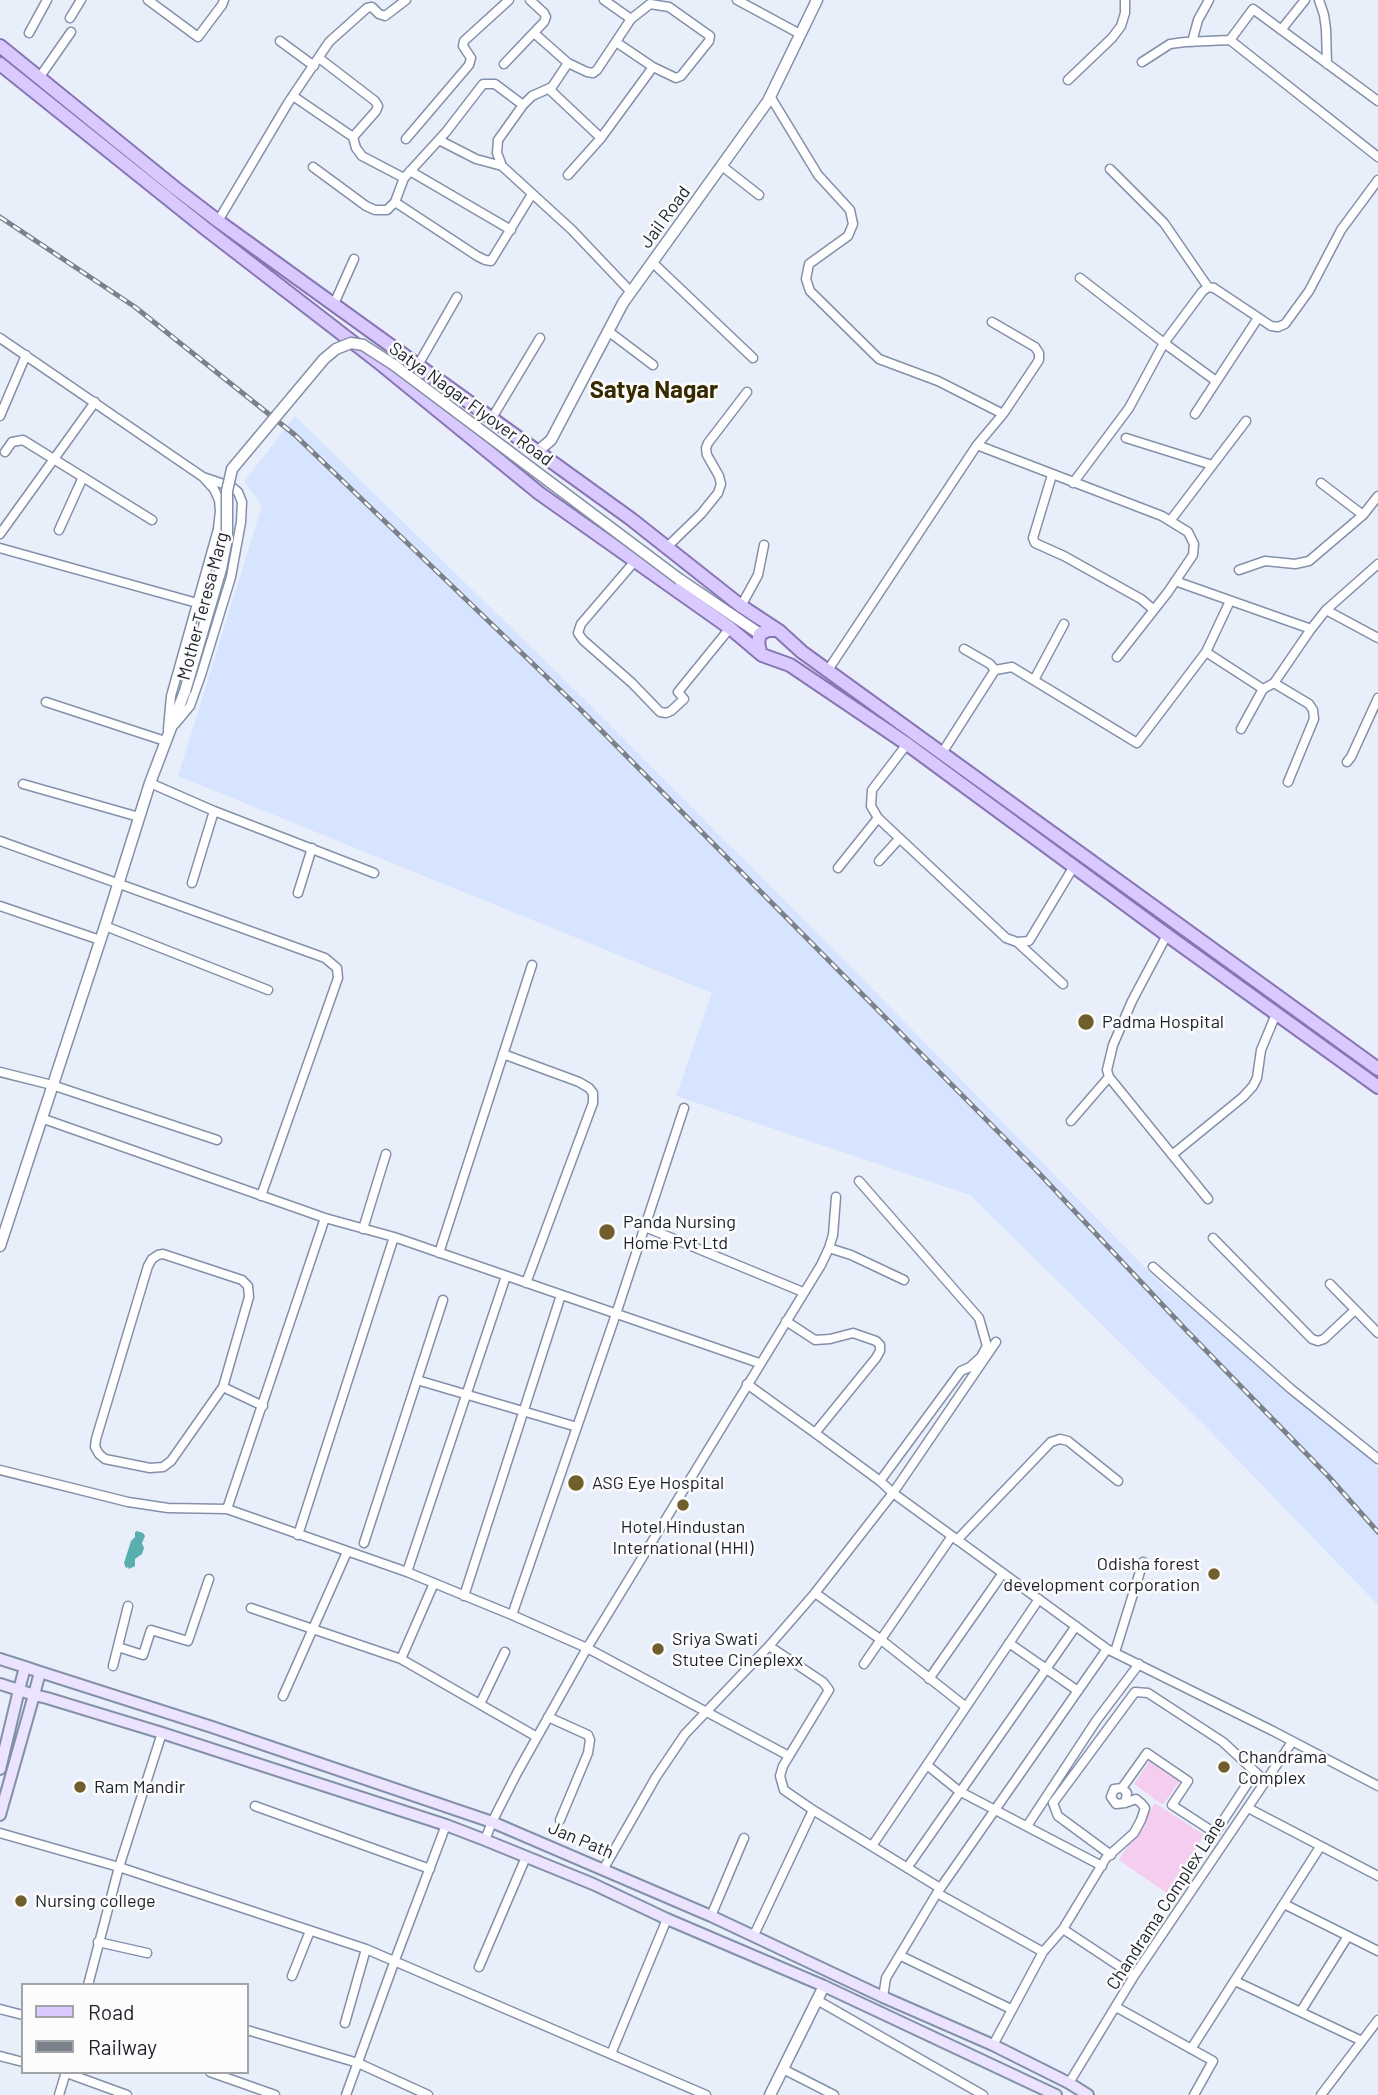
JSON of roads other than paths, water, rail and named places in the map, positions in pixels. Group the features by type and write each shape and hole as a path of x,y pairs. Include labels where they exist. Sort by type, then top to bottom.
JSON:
{"main road":[{"path":"0,46 218,221 538,451 631,519 741,606 1378,1069"},
{"path":"0,64 519,477 763,654 790,665 907,744 1378,1087"},
{"path":"273,279 281,267"},
{"path":"433,407 447,386"},
{"path":"763,654 758,642 760,634 768,630 780,633"},
{"path":"763,654 774,656 782,652 785,645 780,633"},
{"path":"0,1659 25,1667 0,1769"},
{"name":"Jan Path","path":"25,1667 492,1822 604,1868 754,1935 883,1997 993,2045 1088,2095"},
{"path":"0,1815 40,1672"},
{"path":"0,1684 19,1690"},
{"name":"Jan Path","path":"19,1690 162,1733 485,1840 593,1884 667,1919 824,1986 1056,2095"}],"street":[{"path":"29,33 47,0"},
{"path":"70,18 81,0"},
{"path":"148,0 198,37 224,0"},
{"path":"218,221 293,96 329,42 367,8 372,7 385,16 406,0"},
{"path":"406,139 470,65 471,61 463,46 464,41 509,0"},
{"path":"505,64 546,18 530,0"},
{"path":"604,0 631,19"},
{"name":"Jail Road","path":"538,451 551,440 631,292 771,96 817,0"},
{"path":"1068,80 1121,26 1125,0"},
{"path":"1192,42 1198,20 1209,0"},
{"path":"1281,30 1305,0"},
{"path":"1319,0 1326,29 1327,64"},
{"path":"742,1 800,34"},
{"path":"534,33 568,63 593,73 631,19 650,4 672,4 710,36 709,41 681,76 676,78 653,67 616,42"},
{"path":"1230,40 1253,9 1378,101"},
{"path":"39,78 71,32"},
{"path":"1142,62 1170,44 1230,40 1378,157"},
{"path":"280,41 375,102 376,111 353,137"},
{"path":"568,63 548,89 532,96 523,105 498,140 497,153 502,166 572,230 631,292"},
{"path":"568,175 601,138 653,67"},
{"path":"313,167 374,210 387,210 395,202 407,175 484,85 495,84 523,105"},
{"path":"548,89 601,138"},
{"path":"293,96 353,137 362,156 407,175 511,230"},
{"path":"771,96 818,175 850,210 853,224 848,236 809,264 806,279 810,291 879,359 938,381 1003,414"},
{"path":"439,140 476,159 502,166"},
{"path":"722,166 759,195"},
{"path":"1110,169 1164,223 1208,287 1219,291 1271,326 1278,327 1285,324 1309,291 1341,230 1378,180"},
{"path":"395,202 485,260 491,261 532,194"},
{"path":"334,304 355,259"},
{"path":"652,262 753,358"},
{"path":"1080,278 1216,381"},
{"path":"1073,483 1129,408 1164,343 1208,287"},
{"path":"418,365 457,296"},
{"path":"1195,414 1258,318"},
{"path":"828,670 977,445 1003,414 1039,360 1035,347 992,323"},
{"path":"608,331 653,365"},
{"path":"0,338 203,477"},
{"path":"492,418 540,338"},
{"name":"Satya Nagar Flyover Road","path":"185,691 221,569 227,538 227,491 232,469 324,359 335,349 351,343 363,345 394,365 679,579 760,634"},
{"path":"0,416 26,355"},
{"path":"666,548 718,493 721,484 719,476 707,456 706,449 747,392"},
{"path":"0,534 95,402"},
{"path":"1170,521 1246,421"},
{"path":"1126,438 1212,465"},
{"path":"5,452 12,442 23,440 152,520"},
{"path":"977,445 1162,516 1188,532 1195,549 1175,581 1117,657"},
{"path":"1052,475 1033,538 1035,543 1065,556 1141,598 1154,610"},
{"path":"58,530 83,477"},
{"name":"Mother Teresa Marg","path":"167,736 171,696 218,528 219,500 214,489 203,477"},
{"name":"Mother Teresa Marg","path":"167,736 190,706 201,675 231,577 242,522 242,502 238,492 232,486 203,477"},
{"path":"1321,483 1363,515"},
{"path":"1239,570 1265,561 1295,564 1309,561 1363,515 1378,496"},
{"path":"741,606 758,575 764,545"},
{"path":"0,548 197,603"},
{"path":"635,561 581,624 579,633 583,640 660,712 671,711 684,699 678,692 730,628"},
{"path":"1241,729 1263,688 1274,683 1326,610 1378,564"},
{"path":"1175,581 1311,629"},
{"path":"942,753 995,670 1012,667 1137,743 1206,652 1230,601"},
{"path":"1326,610 1378,638"},
{"path":"1034,680 1064,624"},
{"path":"964,649 990,664 995,670"},
{"path":"1206,652 1263,688"},
{"path":"1274,683 1309,704 1313,710 1314,719 1288,782"},
{"name":"Mother Teresa Marg","path":"0,1246 150,783 185,691"},
{"path":"1347,762 1378,698"},
{"path":"46,702 167,736"},
{"path":"907,744 872,790 871,806 878,818 996,930 1017,942 1063,984"},
{"path":"23,783 139,817"},
{"path":"150,783 214,811 374,873"},
{"path":"192,883 214,811"},
{"path":"838,868 878,818"},
{"path":"879,861 900,839"},
{"path":"0,841 326,958 337,968 338,978 261,1196"},
{"path":"298,893 312,848"},
{"path":"1017,942 1029,940 1074,866"},
{"path":"0,906 100,940"},
{"path":"105,926 268,990"},
{"path":"1167,935 1132,1002 1113,1045 1107,1070 1109,1077 1208,1199"},
{"path":"439,1253 532,965"},
{"path":"1172,1154 1243,1097 1252,1086 1257,1078 1261,1050 1276,1014"},
{"path":"503,1054 579,1082 593,1093 593,1103 526,1283"},
{"path":"0,1072 52,1085 217,1140"},
{"path":"1071,1121 1109,1077"},
{"path":"512,1615 684,1108"},
{"path":"41,1118 325,1218 394,1237 759,1363"},
{"path":"363,1229 386,1154"},
{"path":"859,1181 979,1318 987,1346 981,1357 961,1371 880,1481"},
{"path":"485,1840 537,1737 587,1648 829,1248 833,1235 836,1197"},
{"path":"227,1509 325,1218"},
{"path":"645,1227 803,1292"},
{"path":"298,1535 394,1237"},
{"path":"1213,1238 1312,1339 1324,1339 1355,1310"},
{"path":"829,1248 851,1255 904,1280"},
{"path":"163,1254 242,1280 248,1286 248,1297 223,1387 171,1461 163,1467 150,1468 105,1459 95,1447 148,1266 158,1255 163,1254"},
{"path":"1153,1267 1291,1389 1378,1459"},
{"path":"407,1572 506,1276"},
{"path":"1330,1284 1378,1333"},
{"path":"464,1596 561,1295"},
{"path":"364,1543 443,1300"},
{"path":"786,1321 816,1340 853,1333 880,1345 876,1359 816,1433"},
{"path":"604,1868 656,1777 685,1734 769,1646 814,1594 893,1493 996,1342"},
{"path":"417,1380 577,1427"},
{"path":"747,1384 954,1538 1111,1650 1378,1786"},
{"path":"223,1387 263,1406"},
{"path":"864,1664 954,1538 1051,1442 1060,1439 1068,1441 1118,1481"},
{"path":"0,1470 128,1502 168,1508 227,1509 407,1572 587,1648 789,1756"},
{"path":"283,1696 347,1552"},
{"path":"883,1997 886,1978 939,1891 1078,1691 1111,1650 1143,1562"},
{"path":"929,1678 1003,1573"},
{"path":"118,1647 143,1655 151,1630 188,1641 209,1578"},
{"path":"401,1659 434,1583"},
{"path":"814,1594 880,1639 966,1707"},
{"path":"872,1846 1039,1599"},
{"path":"113,1666 128,1606"},
{"path":"251,1608 401,1659 537,1737"},
{"path":"907,1868 1076,1626"},
{"path":"1009,1643 1078,1691"},
{"path":"769,1646 822,1682 828,1690 780,1776 784,1790 939,1891 1042,1952"},
{"path":"480,1703 505,1652"},
{"path":"1027,1826 1096,1721 1139,1664"},
{"path":"1111,1855 1058,1816 1053,1803 1135,1692 1148,1693 1223,1742 1265,1780"},
{"path":"548,1717 587,1735 590,1740 560,1820"},
{"path":"90,1983 98,1942 162,1733"},
{"name":"Chandrama Complex Lane","path":"1069,2083 1134,1976 1292,1742"},
{"path":"993,2045 1042,1952 1063,1929 1102,1866 1133,1833 1145,1808 1136,1800 1116,1804 1111,1797 1114,1789 1122,1788 1147,1753 1188,1781 1172,1805 1215,1833 1255,1772"},
{"path":"927,1765 959,1791 1102,1866"},
{"path":"1122,1788 1127,1793 1125,1802"},
{"path":"255,1806 429,1869"},
{"path":"1248,1808 1378,1876"},
{"path":"754,1935 813,1810"},
{"path":"346,2095 446,1825"},
{"path":"0,1833 120,1867 366,1949 706,2095"},
{"path":"711,1916 744,1838"},
{"path":"1191,2049 1320,1847"},
{"path":"479,1967 526,1857"},
{"path":"1284,1904 1378,1951"},
{"path":"611,2054 667,1919"},
{"path":"1063,1929 1134,1976"},
{"path":"292,1976 310,1931"},
{"path":"1301,2011 1348,1936"},
{"path":"98,1942 147,1953"},
{"path":"345,2024 366,1949"},
{"path":"901,1956 1011,2009"},
{"path":"1235,1981 1362,2041"},
{"path":"770,2095 824,1986"},
{"path":"817,2000 983,2095"},
{"path":"1116,2007 1213,2061 1194,2095"},
{"path":"0,2009 21,2014"},
{"path":"1322,2095 1378,2020"},
{"path":"248,2030 358,2063 428,2095"},
{"path":"0,2056 21,2061"},
{"path":"783,2069 834,2095"},
{"path":"59,2095 64,2074"},
{"path":"70,2074 127,2095"},
{"path":"216,2074 275,2095"}],"railway":[{"path":"0,217 135,307 295,435 582,711 1036,1170 1329,1477 1378,1532"}],"place":[{"name":"Padma Hospital","path":"1086,1022"},
{"name":"Panda Nursing Home Pvt Ltd","path":"607,1232"},
{"name":"ASG Eye Hospital","path":"576,1483"},
{"name":"Hotel Hindustan International (HHI)","path":"683,1505"},
{"name":"Odisha forest development corporation","path":"1214,1574"},
{"name":"Sriya Swati Stutee Cineplexx","path":"658,1649"},
{"name":"Chandrama Complex","path":"1224,1767"},
{"name":"Ram Mandir","path":"80,1787"},
{"name":"Nursing college","path":"21,1901"}],"district":[{"name":"Satya Nagar","path":"654,390"}]}
